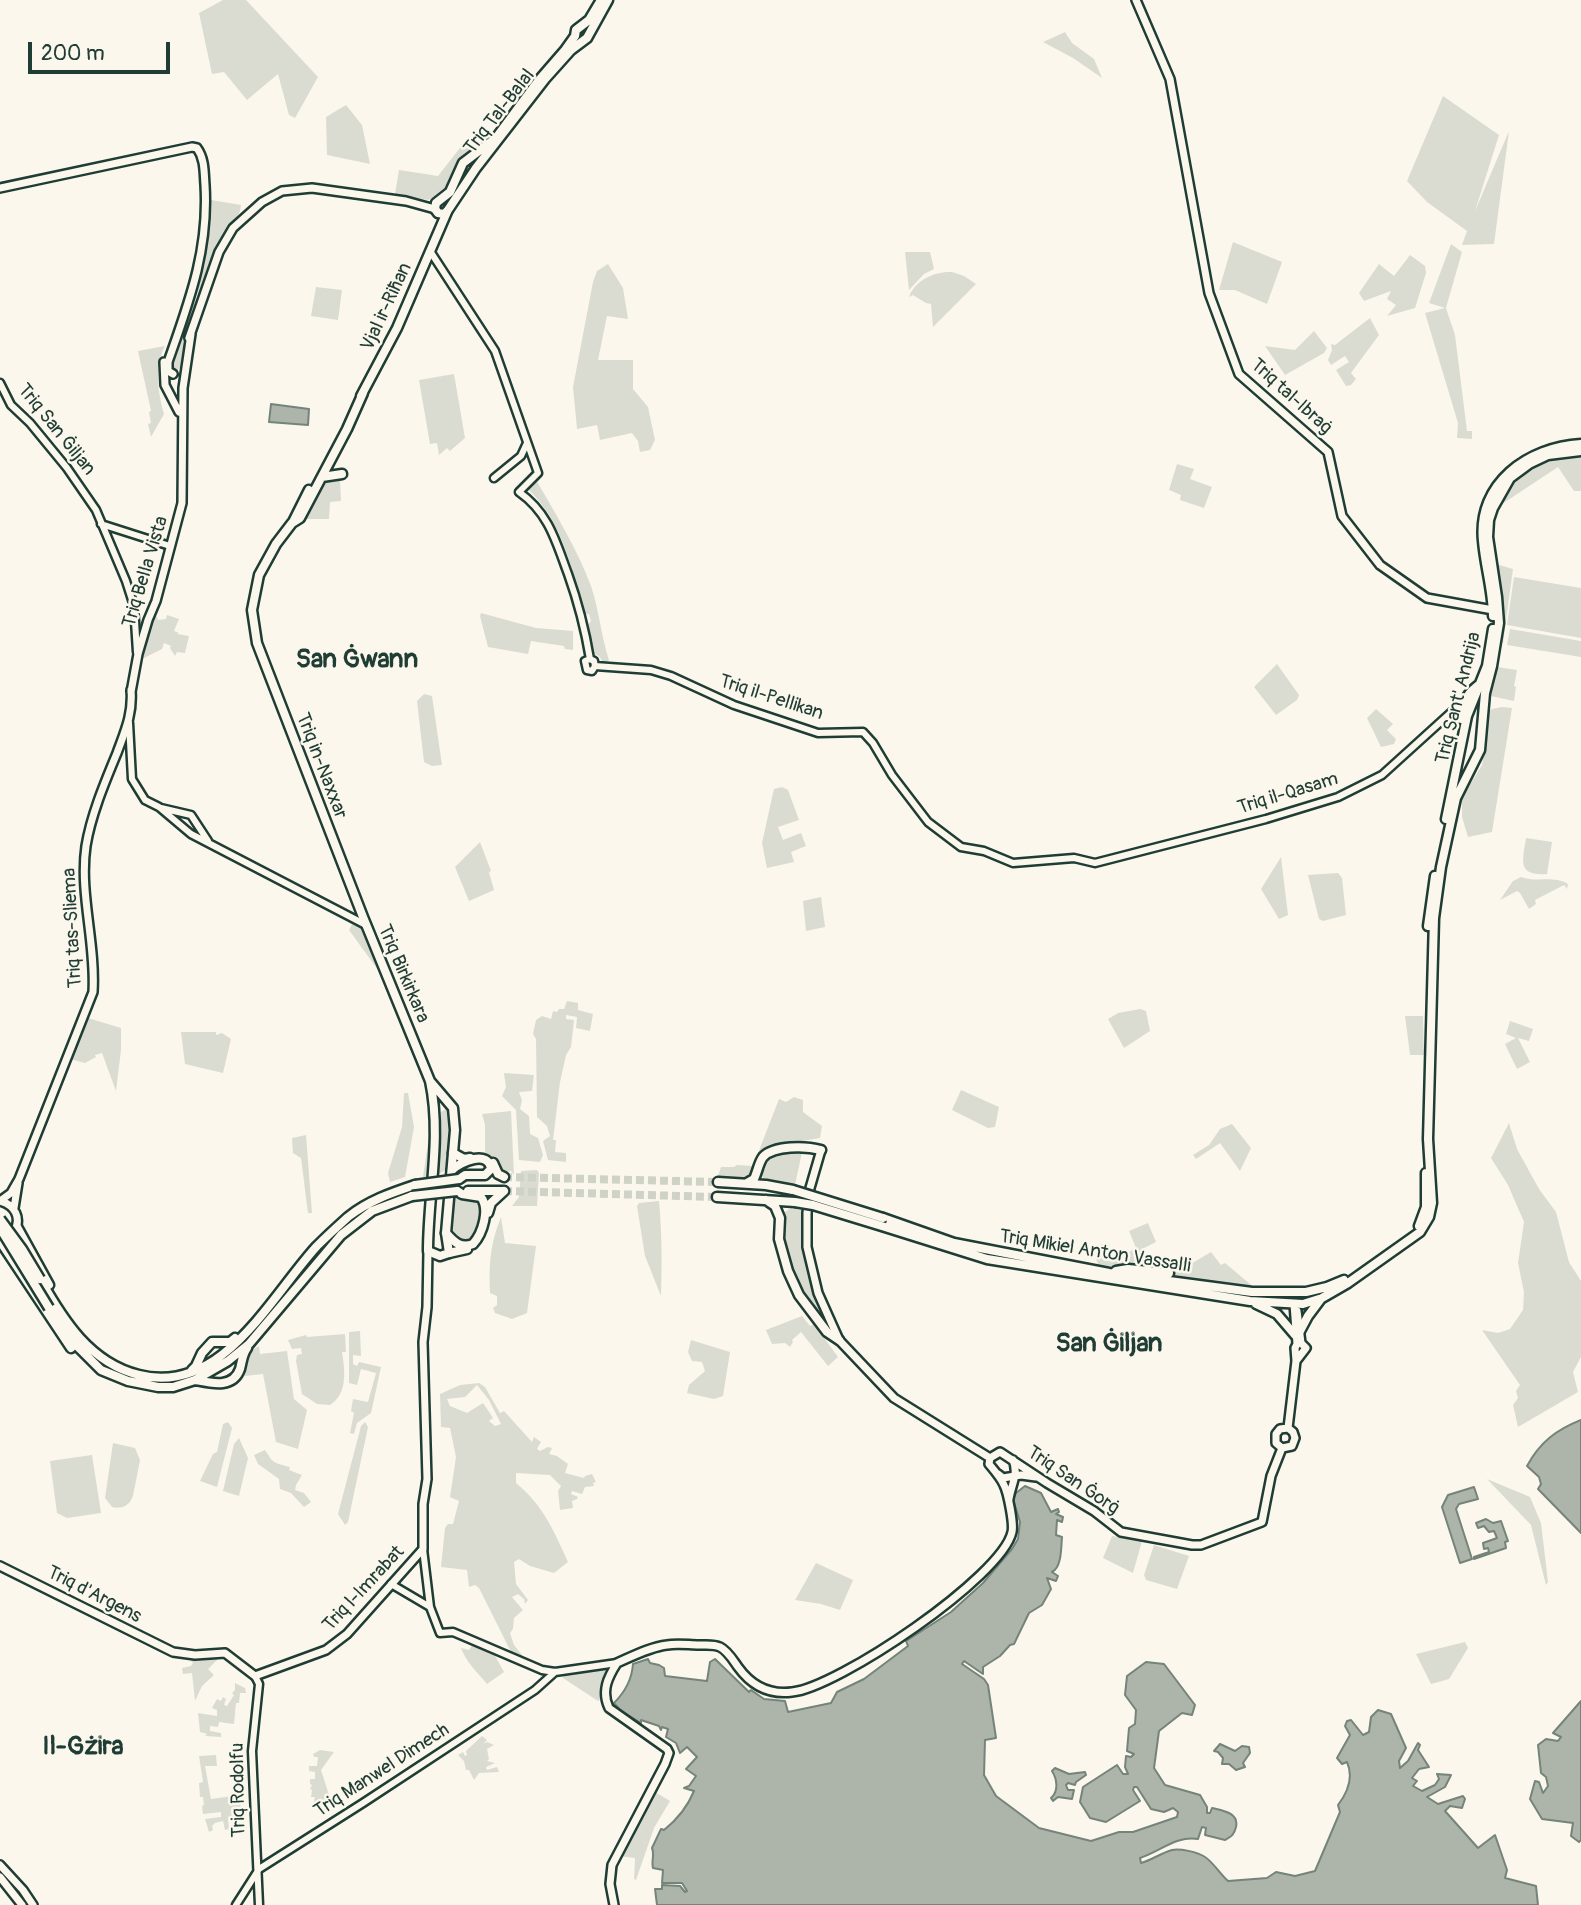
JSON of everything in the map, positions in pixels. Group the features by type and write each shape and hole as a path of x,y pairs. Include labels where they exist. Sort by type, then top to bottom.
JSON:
{"main road":[{"name":"Triq Tal-Balal","path":"438,205 450,192 463,163 496,138 539,80 581,35 601,0"},
{"name":"Triq Tal-Balal","path":"448,210 476,168 608,0"},
{"name":"Triq tal-Ibraġ","path":"1136,0 1170,79 1211,300 1239,374 1328,452 1342,516 1380,565 1427,598 1493,610"},
{"path":"0,188 192,147 197,149 203,162 206,218 192,295 167,362 168,371 177,373"},
{"name":"Triq Bella Vista","path":"177,373 219,252 233,229 262,202 282,191 312,188 438,205"},
{"path":"448,202 448,210 442,214 438,205 448,202"},
{"path":"438,205 438,234"},
{"name":"Vjal ir-Riħan","path":"253,615 259,575 276,544 292,523 397,328 448,210"},
{"name":"Triq Bella Vista","path":"131,690 138,654 156,601 182,503 181,419 191,334"},
{"path":"176,339 164,360 162,372 165,387 174,392 183,385 177,373"},
{"path":"165,387 166,379 177,373"},
{"name":"Triq Bella Vista","path":"165,387 177,405 181,419"},
{"name":"Vjal ir-Riħan","path":"292,523 300,517 329,465 363,393"},
{"name":"Triq Sant' Andrija","path":"1429,1100 1433,942 1438,892 1457,798 1475,762 1480,745 1491,645 1493,610 1482,528 1487,502 1506,473 1526,458 1547,450 1581,444"},
{"name":"Triq Sant' Andrija","path":"1294,1304 1322,1298 1349,1283 1405,1245 1425,1226 1432,1203 1428,924 1442,837 1458,765 1456,754 1467,716 1485,683 1496,646 1499,623 1488,537 1489,520 1510,478 1529,464 1548,456 1581,451"},
{"path":"322,477 341,474 332,470 329,465"},
{"name":"Triq in-Naxxar","path":"253,615 257,643 292,738 368,926"},
{"path":"1485,683 1479,705 1477,738 1470,741 1462,730 1464,704 1467,694 1485,683"},
{"name":"Triq Birkirkara","path":"129,723 131,690"},
{"name":"Triq tas-Sliema","path":"0,1201 11,1193 19,1179 93,992 94,969 86,886 86,849 117,751 131,690"},
{"name":"Triq tas-Sliema","path":"117,751 129,723"},
{"path":"1458,765 1463,752 1470,749 1474,752 1475,762"},
{"name":"Triq Birkirkara","path":"368,926 430,1081 436,1116 428,1218 429,1269 423,1342 427,1479 423,1504 423,1549"},
{"name":"Triq Birkirkara","path":"430,1081 450,1106"},
{"path":"436,1116 438,1109 450,1106 453,1108 455,1130 445,1255"},
{"name":"Triq Sant' Andrija","path":"1306,1292 1327,1287 1354,1275 1414,1233 1421,1223 1426,1207 1426,1152 1429,1139"},
{"path":"747,1183 754,1179 762,1159 767,1154 806,1146 821,1150 810,1188 807,1247 818,1293 839,1340"},
{"path":"0,1220 22,1249 62,1318 95,1353 118,1370 146,1377 171,1378 205,1367 224,1354 257,1321 317,1246 367,1203 415,1185 504,1177 499,1176 489,1157 481,1155 464,1159 453,1153"},
{"path":"452,1170 458,1164 480,1158 490,1162 491,1169 485,1175 465,1175 459,1179"},
{"path":"760,1166 760,1178 766,1185"},
{"name":"Triq tas-Sliema","path":"17,1227 18,1217 14,1208 19,1179"},
{"path":"718,1182 766,1185 793,1190 884,1222"},
{"path":"446,1233 455,1243 464,1246 473,1244 480,1235 485,1201 481,1196 457,1191"},
{"path":"195,1380 214,1384 227,1383 239,1373 243,1354 249,1344 331,1244 372,1211 412,1196 457,1191 504,1191 491,1203 477,1243 432,1260 429,1269"},
{"path":"717,1198 795,1202 884,1222"},
{"path":"766,1200 775,1206 780,1218"},
{"path":"0,1201 14,1208"},
{"path":"614,1905 610,1884 612,1865 669,1753 609,1708 605,1691 607,1681 617,1663 669,1644 715,1646 722,1648 753,1683 770,1691 792,1692 825,1682 944,1607 975,1581 1009,1541 1013,1526 1004,1485 989,1464 990,1458 894,1398 839,1340 827,1332 799,1295 779,1239 780,1218 784,1208 795,1202"},
{"name":"Triq Mikiel Anton Vassalli","path":"884,1222 987,1259 1251,1296 1306,1292"},
{"name":"Triq Mikiel Anton Vassalli","path":"884,1222 954,1242 1110,1273 1294,1304"},
{"path":"17,1227 13,1234 0,1241 10,1252 62,1337 71,1348 102,1370 128,1381 173,1387 195,1380 228,1361 249,1344"},
{"path":"17,1227 79,1336"},
{"path":"0,1228 72,1342 102,1370"},
{"path":"428,1251 445,1255"},
{"path":"1110,1273 1128,1269 1169,1273"},
{"path":"1298,1346 1294,1304 1306,1292"},
{"path":"1251,1296 1277,1314 1298,1346"},
{"path":"1288,1428 1298,1346 1308,1316 1322,1298"},
{"path":"188,1374 212,1342 230,1342 257,1321"},
{"path":"1288,1428 1294,1433 1295,1441 1290,1447 1282,1448 1276,1443 1275,1437 1280,1429 1288,1428"},
{"name":"Triq San Ġorġ","path":"990,1458 1000,1452 1012,1458 1094,1511 1121,1532 1201,1545 1262,1522 1271,1476 1282,1448"},
{"path":"1008,1503 1016,1466 1012,1458"},
{"path":"994,1472 1003,1478 1038,1477"},
{"path":"1012,1487 1026,1476"},
{"name":"Triq l-Imrabat","path":"255,1676 326,1650 347,1634 423,1549"},
{"name":"Triq d'Argens","path":"0,1566 173,1652 195,1655 225,1653 255,1676"},
{"path":"0,1865 33,1905"},
{"path":"0,1877 22,1905"}],"street":[{"path":"429,251 486,334 504,370 531,456 520,456"},
{"path":"425,264 431,264 444,272"},
{"name":"Triq San Ġiljan","path":"0,383 11,405 67,467 92,503 126,581 136,620 138,654"},
{"path":"494,478 520,456 527,443"},
{"name":"Triq il-Pellikan","path":"531,456 538,473 519,492 533,502 552,528 578,602 590,659 585,661 585,668 592,671 595,666 651,670 734,705 818,733 863,732 928,822 961,847 984,851 1013,863 1074,858 1095,863"},
{"path":"101,524 170,546"},
{"name":"Triq il-Qasam","path":"1095,863 1266,819 1338,797 1382,775 1457,707 1464,704"},
{"name":"Triq Birkirkara","path":"129,723 132,779 145,800 159,807 191,834 368,926"},
{"path":"117,751 130,752"},
{"path":"159,807 180,811"},
{"path":"177,823 176,814 180,811"},
{"name":"Triq Birkirkara","path":"180,811 191,816 211,844"},
{"path":"191,834 200,830"},
{"path":"423,1549 430,1607 440,1633 453,1632 542,1670 555,1672 617,1663"},
{"path":"391,1584 430,1607"},
{"path":"542,1670 545,1680"},
{"name":"Triq Manwel Dimech","path":"236,1905 258,1869 535,1690 555,1672"},
{"name":"Triq Rodolfu","path":"255,1676 259,1684 252,1751 259,1905"}],"shaded area":[{"path":"223,0 246,0 318,77 295,118 289,115 278,74 247,100 224,72 212,74 199,13"},
{"path":"1065,32 1072,43 1094,59 1102,78 1043,42"},
{"path":"1443,96 1499,135 1475,211 1509,131 1494,244 1462,245 1467,231 1427,202 1407,181"},
{"path":"346,105 362,125 370,164 327,155 326,117"},
{"path":"470,142 474,149 461,160 448,190 428,200 395,194 399,170 438,176 463,144"},
{"path":"211,200 241,205 237,217 209,265 194,310 180,368 176,371 172,370 169,364 197,296"},
{"path":"1233,242 1282,262 1267,304 1235,290 1219,290"},
{"path":"1451,244 1462,252 1446,308 1455,335 1467,431 1472,431 1472,439 1457,438 1458,423 1425,313 1445,308 1429,303"},
{"path":"905,252 930,252 934,269 924,274 909,290"},
{"path":"1410,255 1425,266 1426,273 1415,308 1387,316 1396,305 1387,299 1391,291 1364,301 1359,293 1379,264 1394,276"},
{"path":"608,264 623,288 628,319 607,316 598,360 633,360 633,389 648,407 655,440 650,450 640,452 638,441 632,433 600,440 597,425 577,429 573,387 593,282 597,271"},
{"path":"952,272 976,284 933,327 931,304 913,295 909,297 916,286 926,278"},
{"path":"316,287 342,290 338,320 311,316"},
{"path":"1370,318 1379,335 1351,373 1356,379 1346,386 1336,370 1349,362 1345,356 1331,365 1328,360 1331,344 1335,345"},
{"path":"1314,331 1327,348 1324,353 1285,375 1265,346 1295,350"},
{"path":"165,346 159,362 158,380 164,414 151,437 148,424 151,423 151,411 138,351"},
{"path":"454,374 465,438 450,451 447,448 439,455 437,443 430,444 419,380"},
{"path":"271,404 309,409 308,425 269,422"},
{"path":"1581,454 1581,491 1574,491 1558,467 1502,504 1492,521 1505,492 1525,472 1550,460"},
{"path":"1177,464 1194,469 1190,479 1212,487 1204,508 1180,500 1181,495 1169,490"},
{"path":"331,477 340,479 341,501 330,502 329,519 304,519 324,481"},
{"path":"536,480 573,545 591,586 609,660 607,662 592,653 588,625 591,621 589,614 585,614 558,531 540,502 528,489"},
{"path":"1496,564 1513,569 1503,643 1499,642 1501,604"},
{"path":"1514,577 1581,588 1581,638 1507,625"},
{"path":"155,613 158,620 166,619 167,615 179,619 174,631 189,636 185,653 177,652 175,656 171,646 164,643 162,649 142,659"},
{"path":"481,613 536,628 573,631 573,650 531,641 528,654 488,647"},
{"path":"1510,629 1581,641 1581,657 1507,645"},
{"path":"1277,664 1299,695 1297,700 1276,715 1254,687"},
{"path":"1497,667 1517,670 1514,701 1491,696"},
{"path":"424,694 432,696 442,765 432,766 424,762 417,701"},
{"path":"1502,707 1512,708 1492,832 1468,837 1462,817 1462,798 1482,765 1487,713"},
{"path":"1376,709 1393,724 1387,730 1396,739 1394,744 1381,747 1367,718"},
{"path":"782,787 788,790 799,820 778,827 783,840 801,833 806,846 791,852 794,862 767,868 762,843 774,789"},
{"path":"1526,838 1552,842 1547,874 1537,874 1526,869 1523,860"},
{"path":"480,842 491,871 489,872 494,890 469,901 455,867"},
{"path":"1281,857 1288,915 1279,919 1261,889"},
{"path":"1338,873 1342,878 1346,915 1323,921 1319,919 1308,875"},
{"path":"1521,877 1562,881 1568,884 1567,889 1564,885 1535,900 1536,904 1529,909 1517,891 1500,900 1513,881"},
{"path":"821,897 825,927 806,931 803,901"},
{"path":"352,924 360,927 371,943 432,1097 432,1113 424,1080 378,970 349,930"},
{"path":"567,1001 578,1003 578,1010 593,1014 590,1031 576,1028 577,1017 566,1015 566,1019 574,1020 571,1047 566,1055 560,1082 553,1140 556,1140 555,1152 566,1153 566,1162 548,1160 543,1141 550,1136 547,1126 537,1117 536,1039 533,1034 536,1020 542,1016 551,1019 553,1011 564,1009"},
{"path":"1140,1009 1146,1011 1150,1031 1124,1048 1108,1019 1118,1013"},
{"path":"1405,1016 1423,1016 1424,1055 1410,1055"},
{"path":"88,1018 121,1028 116,1091 102,1053 85,1063 70,1059"},
{"path":"1510,1021 1533,1029 1529,1041 1518,1038 1530,1062 1517,1069 1505,1044 1516,1038 1506,1034"},
{"path":"181,1032 216,1032 216,1035 222,1033 231,1039 223,1073 185,1064"},
{"path":"504,1073 534,1075 532,1091 519,1092 522,1100 520,1109 529,1116 530,1134 538,1138 543,1155 540,1162 519,1160 516,1110 502,1096 506,1087"},
{"path":"961,1090 999,1107 995,1127 988,1128 952,1110"},
{"path":"404,1093 408,1093 414,1127 405,1177 390,1182 388,1173 402,1127"},
{"path":"794,1097 803,1100 803,1112 822,1126 820,1138 779,1145 760,1155 753,1170 745,1176 718,1176 721,1167 753,1166 779,1099 786,1102"},
{"path":"446,1109 452,1112 448,1168 438,1175 441,1112"},
{"path":"511,1111 514,1175 511,1171 499,1174 491,1156 485,1153 485,1125 482,1114"},
{"path":"431,1119 430,1177 423,1177"},
{"path":"1509,1123 1517,1149 1539,1189 1556,1212 1569,1262 1581,1281 1581,1357 1573,1372 1578,1392 1518,1427 1513,1405 1518,1398 1516,1391 1520,1385 1482,1330 1498,1333 1510,1329 1523,1310 1524,1292 1518,1263 1524,1222 1508,1185 1491,1158"},
{"path":"1232,1124 1251,1148 1240,1171 1220,1143 1196,1159 1193,1155 1209,1145 1220,1129"},
{"path":"306,1135 312,1213 308,1213 301,1158 293,1153 292,1138"},
{"path":"803,1148 795,1185 788,1186 763,1179 761,1170 773,1155"},
{"path":"537,1170 537,1206 512,1206 519,1197 521,1171"},
{"path":"451,1195 478,1198 483,1208 476,1235 469,1243 453,1238 449,1229"},
{"path":"659,1201 661,1296 645,1256 637,1206 639,1203"},
{"path":"791,1208 803,1210 802,1233 806,1267 812,1289 830,1328 794,1274 788,1258 782,1226 785,1212"},
{"path":"501,1217 505,1243 536,1246 527,1313 512,1319 495,1313 493,1308 497,1305 497,1296 490,1293 491,1254"},
{"path":"1148,1223 1156,1242 1142,1249 1151,1269 1099,1267 1092,1248 1107,1242 1116,1259 1136,1248 1129,1231"},
{"path":"1211,1252 1221,1265 1225,1263 1256,1289 1169,1277"},
{"path":"802,1316 810,1326 814,1324 838,1357 828,1366 801,1332 792,1340 790,1347 785,1343 772,1344 766,1330"},
{"path":"360,1331 361,1356 353,1355 353,1364 357,1366 359,1362 381,1367 371,1413 357,1423 354,1434 350,1433 354,1413 351,1411 353,1399 368,1402 376,1373 361,1369 357,1385 349,1383 349,1332"},
{"path":"345,1334 346,1352 342,1352 344,1374 340,1395 330,1405 317,1404 302,1394 296,1361 297,1355 302,1354 301,1348 292,1349 288,1340 306,1335"},
{"path":"691,1340 730,1352 723,1396 714,1399 687,1393 689,1385 705,1371 702,1362 692,1361 688,1352"},
{"path":"259,1346 260,1354 287,1351 294,1399 307,1410 298,1449 276,1442 263,1374 245,1376 248,1352"},
{"path":"479,1383 485,1387 500,1413 504,1411 532,1442 534,1437 541,1442 537,1449 540,1451 552,1448 549,1454 568,1464 565,1473 584,1478 592,1474 596,1482 593,1483 594,1486 585,1487 582,1494 572,1491 571,1494 578,1497 572,1501 573,1508 560,1510 558,1491 561,1486 550,1475 516,1473 516,1483 541,1509 568,1562 554,1573 530,1566 519,1559 514,1562 516,1584 528,1600 525,1604 518,1594 512,1597 523,1610 514,1618 510,1633 514,1645 526,1660 511,1652 479,1588 475,1585 469,1587 467,1570 441,1567 445,1528 448,1524 453,1524 459,1501 450,1497 456,1457 450,1428 441,1427 440,1394 460,1385","holes":["477,1385 489,1400 501,1424 495,1426 489,1421 493,1418 483,1403 467,1413 450,1406 447,1399 465,1397"]},
{"path":"1581,1420 1581,1533 1538,1489 1541,1484 1539,1477 1527,1466 1537,1450 1550,1438"},
{"path":"228,1422 232,1428 217,1487 200,1481 213,1454 217,1452 223,1424"},
{"path":"365,1422 368,1427 348,1522 345,1525 338,1514 361,1426"},
{"path":"239,1438 248,1458 239,1496 223,1491 234,1444"},
{"path":"113,1443 135,1448 140,1460 133,1496 130,1502 119,1508 112,1507 105,1498"},
{"path":"265,1450 274,1462 290,1467 289,1470 302,1475 295,1490 304,1493 311,1502 304,1507 291,1493 280,1489 279,1479 258,1464 254,1455"},
{"path":"92,1455 101,1513 67,1518 57,1513 50,1461"},
{"path":"1487,1479 1530,1497 1541,1523 1548,1582 1546,1585 1531,1525"},
{"path":"1025,1486 1041,1493 1051,1512 1058,1509 1056,1514 1063,1517 1062,1522 1057,1520 1056,1535 1062,1537 1061,1551 1058,1566 1052,1572 1058,1576 1056,1581 1047,1578 1051,1589 1042,1605 1029,1613 1014,1644 983,1667 983,1674 964,1661 962,1664 984,1679 988,1685 996,1738 985,1740 984,1775 996,1796 1039,1828 1091,1841 1119,1832 1133,1832 1177,1817 1178,1812 1173,1808 1164,1812 1151,1809 1137,1787 1133,1790 1140,1801 1106,1822 1090,1818 1080,1802 1083,1787 1117,1765 1123,1774 1128,1774 1125,1767 1126,1756 1131,1757 1134,1754 1127,1751 1129,1728 1135,1724 1136,1710 1125,1695 1127,1676 1146,1662 1164,1664 1195,1705 1192,1715 1182,1713 1159,1731 1154,1768 1165,1785 1200,1795 1207,1807 1207,1813 1210,1813 1212,1808 1226,1812 1235,1819 1236,1827 1232,1835 1225,1840 1205,1835 1206,1828 1202,1827 1198,1839 1175,1842 1140,1858 1141,1863 1168,1851 1179,1850 1205,1857 1228,1881 1267,1878 1276,1872 1295,1876 1315,1871 1340,1812 1338,1805 1349,1785 1347,1762 1342,1764 1337,1758 1350,1735 1345,1726 1347,1721 1351,1720 1363,1735 1369,1732 1371,1717 1378,1710 1391,1714 1406,1748 1399,1761 1400,1768 1408,1761 1418,1743 1420,1745 1418,1750 1429,1767 1419,1769 1412,1778 1417,1781 1413,1786 1422,1791 1435,1785 1439,1779 1437,1774 1451,1775 1445,1787 1427,1797 1438,1804 1463,1796 1465,1799 1462,1808 1450,1806 1445,1811 1478,1848 1495,1835 1507,1870 1505,1878 1536,1886 1538,1905 657,1905 655,1889 662,1889 662,1885 680,1886 687,1891 682,1883 662,1883 663,1870 653,1868 652,1848 661,1829 664,1830 678,1817 694,1791 684,1788 689,1786 696,1776 686,1769 697,1757 687,1747 680,1753 676,1743 666,1737 668,1729 662,1727 661,1730 659,1726 641,1720 641,1723 621,1711 614,1703 627,1685 633,1664 648,1659 650,1663 664,1668 665,1676 707,1681 710,1662 715,1659 749,1692 751,1690 764,1699 785,1701 788,1712 831,1703 837,1692 864,1679 908,1646 906,1641 951,1612 983,1583 1018,1539 1020,1522 1013,1499"},
{"path":"1474,1487 1478,1499 1459,1504 1456,1509 1472,1559 1460,1563 1442,1507 1448,1495"},
{"path":"1486,1519 1493,1523 1501,1521 1508,1541 1505,1542 1506,1548 1474,1559 1489,1552 1488,1548 1484,1549 1483,1543 1497,1538 1494,1531 1489,1532 1484,1526 1478,1528 1476,1523"},
{"path":"1112,1536 1142,1541 1133,1573 1103,1558"},
{"path":"1154,1545 1189,1556 1177,1589 1146,1580 1144,1575"},
{"path":"816,1563 853,1580 840,1610 795,1600"},
{"path":"1465,1642 1468,1648 1449,1679 1431,1684 1416,1654"},
{"path":"473,1644 493,1652 504,1672 487,1684 461,1648 469,1650"},
{"path":"214,1656 218,1659 208,1669 214,1675 202,1686 195,1701 192,1673 183,1674 182,1668 191,1666 191,1657"},
{"path":"602,1667 606,1671 601,1686 601,1699 598,1701 563,1678 564,1674"},
{"path":"235,1683 245,1688 246,1693 240,1693 239,1703 236,1703 234,1724 219,1722 218,1727 210,1726 210,1731 221,1733 221,1737 205,1736 207,1734 200,1732 198,1713 217,1716 217,1710 212,1708 217,1699 221,1701 223,1697 226,1699 224,1705 227,1706 234,1695 232,1693"},
{"path":"1581,1701 1579,1842 1571,1836 1573,1823 1542,1819 1530,1799 1535,1781 1539,1782 1543,1793 1548,1786 1546,1777 1541,1773 1538,1745 1546,1739 1558,1741 1561,1737 1553,1733"},
{"path":"482,1736 487,1740 483,1744 487,1742 494,1745 487,1749 487,1761 495,1763 486,1767 487,1770 497,1767 499,1772 479,1773 474,1780 458,1755 463,1752 467,1755 466,1751"},
{"path":"1220,1744 1235,1751 1242,1746 1249,1747 1250,1753 1243,1763 1245,1767 1236,1770 1229,1764 1222,1764 1223,1758 1214,1751"},
{"path":"320,1750 334,1752 321,1770 330,1798 336,1801 329,1805 329,1813 327,1809 321,1810 320,1804 313,1804 315,1797 311,1797 310,1779 315,1779 315,1772 309,1771 309,1766 317,1766 318,1757 313,1754"},
{"path":"216,1755 217,1766 205,1766 211,1799 240,1795 241,1815 228,1818 229,1829 225,1830 223,1821 215,1823 213,1830 209,1832 205,1819 221,1817 221,1812 203,1814 203,1797 200,1797 199,1783 203,1782 199,1756"},
{"path":"1055,1768 1069,1774 1085,1772 1086,1775 1075,1785 1066,1785 1068,1790 1074,1790 1072,1799 1058,1797 1053,1801 1051,1798 1056,1788 1052,1771"},
{"path":"655,1792 670,1801 654,1828 636,1880 635,1858 618,1856"}],"tunnel":[{"path":"504,1177 718,1182"},
{"path":"504,1191 717,1197"}],"district":[{"name":"San Ġwann","path":"357,660"},
{"name":"San Ġiljan","path":"1109,1344"},
{"name":"Il-Gżira","path":"83,1747"}]}
